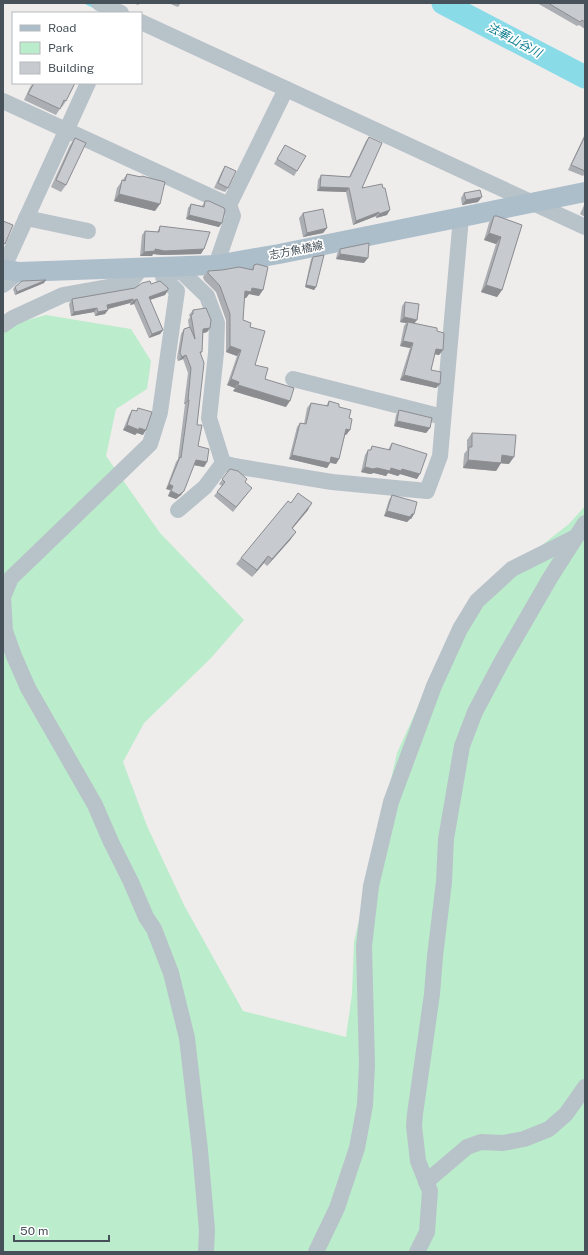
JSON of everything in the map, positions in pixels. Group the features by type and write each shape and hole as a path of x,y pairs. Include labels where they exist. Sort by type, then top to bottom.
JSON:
{"main road":[{"name":"志方魚橋線","path":"11,271 216,265 461,218 585,192"}],"street":[{"path":"100,3 119,12"},
{"path":"142,22 534,202 585,227"},
{"path":"3,285 11,271 26,218 88,84"},
{"path":"229,205 286,89"},
{"path":"3,101 229,205 233,216 216,265"},
{"path":"26,218 88,231"},
{"path":"223,463 332,482 426,491 440,456 461,218"},
{"path":"3,325 13,318 64,295 130,283 142,267"},
{"path":"206,1252 206,1230 200,1150 187,1038 171,973 154,929 146,917 95,805 28,688 5,631 3,598 11,578 150,444 160,412 177,291 163,277 163,267 184,273 207,296 217,323 216,353 209,418 223,463"},
{"path":"293,379 443,417"},
{"path":"178,510 205,487 223,463"},
{"path":"417,1252 427,1232 430,1192 418,1161 414,1126 415,1114 432,994 444,882 446,839 462,746 475,712 502,661 550,578 585,523"},
{"path":"316,1252 337,1208 355,1156 365,1105 367,1064 364,946 371,886 391,802 434,686 460,629 478,601 512,569 576,537"},
{"path":"426,1182 467,1147 481,1142 503,1142 524,1139 549,1129 566,1114 585,1087"}],"green space":[{"path":"46,315 131,329 151,361 147,389 116,409 106,456 160,533 244,620 211,658 144,723 123,762 147,826 184,905 243,1011 346,1037 352,994 354,942 397,753 451,633 542,545 569,524 585,506 585,1252 3,1252 3,334 13,324"}],"building":[{"path":"548,3 585,3 585,22 582,20 580,22"},
{"path":"33,84 74,84 60,109 28,94"},
{"path":"585,136 585,171 571,165"},
{"path":"369,137 382,143 362,188 382,184 383,188 385,188 390,210 379,214 379,212 356,221 349,188 320,187 321,175 350,177"},
{"path":"75,138 86,143 66,185 56,180"},
{"path":"285,145 306,156 297,171 277,159"},
{"path":"225,166 236,171 228,188 218,183"},
{"path":"127,174 165,182 160,204 119,194 122,180 125,181"},
{"path":"480,190 482,197 466,200 464,193"},
{"path":"205,201 209,201 224,208 225,210 222,223 189,215 191,204 204,207"},
{"path":"323,209 327,228 307,233 303,213"},
{"path":"494,216 522,225 502,290 486,285 501,237 489,233"},
{"path":"3,221 13,225 5,244 3,243"},
{"path":"160,226 210,232 204,249 165,251 155,249 155,251 144,252 145,231 159,232"},
{"path":"369,243 368,258 340,254 340,249"},
{"path":"324,255 316,287 306,285 313,257"},
{"path":"257,264 268,267 263,290 252,288 251,292 245,291 243,320 251,323 250,327 265,331 255,365 268,368 265,379 294,388 290,401 238,385 239,382 231,379 241,350 230,346 230,314 220,286 208,273 208,271 239,267 253,270 254,265"},
{"path":"46,280 17,292 15,287 22,281"},
{"path":"150,281 151,284 160,281 168,288 168,290 149,297 163,330 152,334 137,299 107,305 108,310 98,312 97,308 74,312 72,299 135,288 142,283"},
{"path":"405,302 419,304 417,320 404,317"},
{"path":"206,308 211,320 210,328 203,329 202,352 200,352 204,363 197,425 202,425 198,446 209,449 207,462 196,460 184,491 179,495 171,491 173,486 169,484 180,457 181,458 189,400 191,368 186,355 182,357 180,353 184,329 190,327 195,339 191,315 193,314 193,310"},
{"path":"408,322 437,328 437,331 444,333 443,350 436,349 431,370 441,372 440,384 404,375 413,343 403,341"},
{"path":"329,401 339,404 339,407 351,410 349,418 352,419 350,430 346,429 339,459 331,457 330,463 292,455 300,423 306,424 311,403 328,406"},
{"path":"138,408 152,412 146,430 139,428 139,430 127,425 132,410 137,411"},
{"path":"399,410 432,418 430,428 397,421"},
{"path":"472,433 516,435 514,457 502,455 501,463 468,460 469,447 472,447"},
{"path":"392,443 427,454 420,474 402,469 401,471 391,468 390,471 365,467 368,450 371,450 372,446 390,450"},
{"path":"230,469 238,471 247,479 245,482 252,488 236,507 217,492 225,482 222,479"},
{"path":"298,493 312,503 292,528 296,532 272,559 268,556 257,570 241,558 288,501 291,503"},
{"path":"392,495 417,502 414,514 410,517 387,511"}],"waterway":[{"path":"87,3 96,7"},
{"name":"法華山谷川","path":"443,3 585,77"}]}
